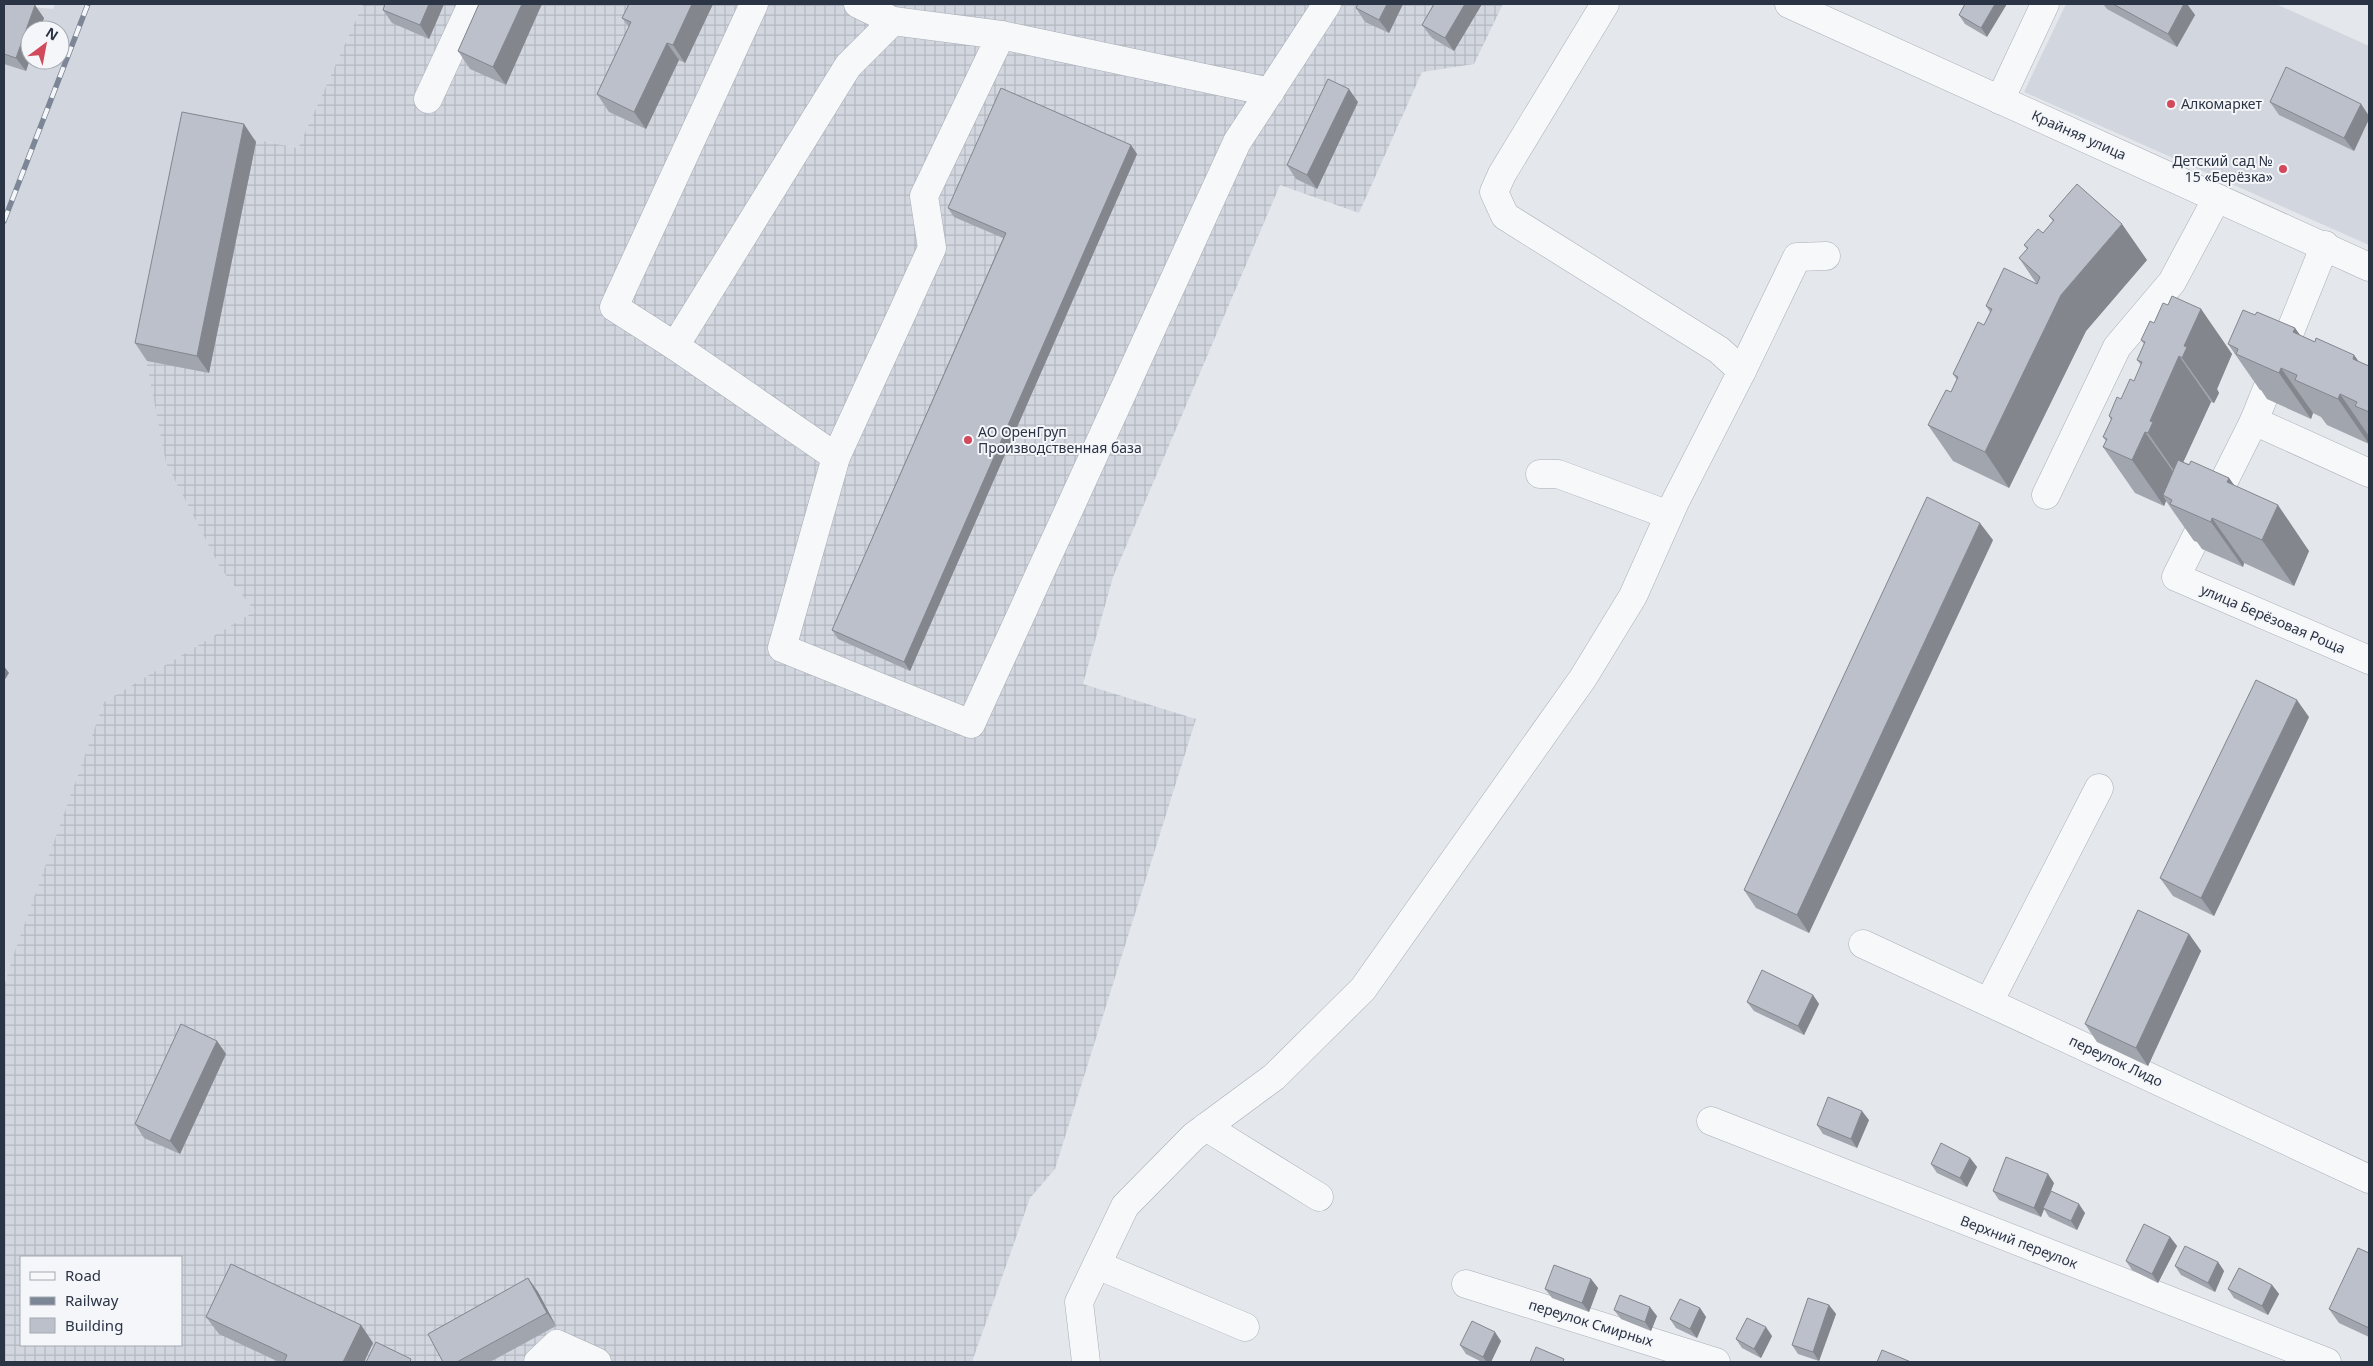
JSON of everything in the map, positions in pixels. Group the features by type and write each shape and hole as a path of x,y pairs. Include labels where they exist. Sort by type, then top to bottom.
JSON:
{"street":[{"path":"428,99 472,4"},
{"path":"754,4 614,307 675,346 836,456"},
{"path":"858,4 893,21 1001,35 1270,92"},
{"path":"1001,35 924,196 932,248 836,456 782,648 971,724 1237,142 1327,4"},
{"path":"1605,4 1502,174 1494,192 1505,216 1718,350 1742,371"},
{"name":"Крайняя улица","path":"1789,4 2325,245 2369,267"},
{"path":"2000,100 2045,4"},
{"path":"675,346 848,66 893,21"},
{"path":"2046,495 2117,347 2172,282 2217,198"},
{"path":"2325,245 2254,421 2369,474"},
{"path":"1086,1362 1079,1302 1125,1206 1194,1136 1274,1077 1363,989 1583,678 1632,596 1669,516 1798,256 1826,256"},
{"name":"улица Берёзовая Роща","path":"2254,421 2176,577 2369,660"},
{"path":"1540,474 1558,474 1669,516"},
{"path":"1989,1002 2099,788"},
{"name":"переулок Лидо","path":"1863,944 2369,1179"},
{"name":"Верхний переулок","path":"1711,1121 2327,1362"},
{"path":"1206,1127 1320,1197"},
{"path":"1097,1265 1245,1327"},
{"name":"переулок Смирных","path":"1466,1284 1716,1362"},
{"path":"538,1362 557,1344 597,1362"}],"shaded area":[{"path":"55,4 363,4 298,148 192,127 221,569 255,611 104,702 4,986 4,15 9,5 53,9"},
{"path":"363,4 1503,4 1474,64 1422,72 1359,213 1280,185 1113,577 1083,684 1196,719 1055,1169 1030,1198 972,1362 4,1362 4,986 15,951 104,702 255,611 221,569 166,463 147,364 191,127 298,148"},
{"name":"Детский сад № 15 «Берёзка»","path":"2066,4 2276,4 2369,46 2369,245 2024,92"}],"building":[{"path":"4,4 35,5 30,20 20,20 20,47 16,58 4,54"},
{"path":"385,4 429,4 420,25 383,10"},
{"path":"479,4 522,4 493,67 458,51"},
{"path":"629,4 692,4 673,45 667,43 634,112 597,94 631,22 622,18"},
{"path":"1358,4 1387,4 1379,20 1356,8"},
{"path":"1434,4 1465,4 1445,38 1422,25"},
{"path":"1965,4 1995,4 1981,28 1959,15"},
{"path":"2113,4 2184,4 2168,34"},
{"path":"2286,67 2361,104 2344,138 2270,102"},
{"path":"1328,79 1349,89 1307,175 1287,165"},
{"name":"АО ОренГруп Производственная база","path":"1001,88 1131,145 904,662 832,630 1006,233 948,208"},
{"path":"182,112 244,124 197,356 135,343"},
{"path":"2077,184 2122,224 2061,295 1985,452 1928,425 1946,390 1951,392 1958,377 1953,374 1978,322 1984,325 1992,309 1986,306 2004,268 2037,284 2040,277 2019,258 2028,248 2024,245 2038,229 2043,233 2054,220 2049,216"},
{"path":"2172,296 2201,309 2184,346 2187,347 2182,358 2179,356 2150,421 2153,422 2148,433 2145,432 2132,460 2103,447 2107,439 2103,437 2112,418 2109,416 2117,397 2121,399 2130,379 2134,381 2142,362 2137,360 2145,342 2141,340 2150,321 2154,323 2163,303 2168,305"},
{"path":"2243,310 2255,315 2257,312 2295,328 2293,332 2315,342 2316,338 2354,355 2353,359 2369,366 2369,412 2355,406 2357,402 2340,394 2338,399 2295,380 2297,375 2281,368 2279,373 2236,354 2238,349 2228,344"},
{"path":"2178,460 2189,465 2191,461 2229,478 2227,482 2278,505 2262,540 2212,518 2211,522 2170,504 2172,500 2163,495"},
{"path":"1927,497 1980,523 1797,915 1744,890"},
{"path":"2256,680 2297,700 2201,898 2160,878"},
{"path":"2138,910 2189,934 2136,1048 2085,1024"},
{"path":"1762,970 1813,995 1798,1026 1747,1002"},
{"path":"181,1024 217,1041 170,1141 135,1124"},
{"path":"1828,1097 1862,1111 1851,1139 1817,1125"},
{"path":"1941,1143 1970,1158 1960,1178 1931,1164"},
{"path":"2006,1157 2048,1174 2034,1208 1993,1191"},
{"path":"2051,1191 2079,1204 2071,1221 2043,1208"},
{"path":"2144,1224 2170,1237 2152,1274 2126,1261"},
{"path":"2185,1246 2218,1262 2208,1283 2175,1266"},
{"path":"2358,1248 2369,1253 2369,1328 2329,1309"},
{"path":"231,1264 361,1325 343,1362 284,1362 287,1355 206,1317"},
{"path":"1554,1265 1591,1279 1582,1303 1545,1289"},
{"path":"2239,1268 2272,1285 2262,1306 2228,1289"},
{"path":"528,1278 547,1313 457,1362 443,1362 428,1334"},
{"path":"1620,1295 1650,1307 1645,1322 1614,1310"},
{"path":"1808,1298 1829,1305 1813,1352 1792,1345"},
{"path":"1680,1299 1700,1308 1690,1329 1670,1319"},
{"path":"1747,1318 1766,1327 1754,1349 1736,1339"},
{"path":"1472,1321 1495,1332 1483,1357 1460,1345"},
{"path":"376,1342 411,1359 410,1362 366,1362"},
{"path":"1536,1347 1564,1359 1563,1362 1530,1362"},
{"path":"1882,1350 1911,1362 1877,1362"}],"railway":[{"path":"4,221 88,4"}],"place":[{"name":"Алкомаркет","path":"2171,104"},
{"name":"Детский сад № 15 «Берёзка»","path":"2283,169"},
{"name":"АО ОренГруп Производственная база","path":"968,440"}]}
